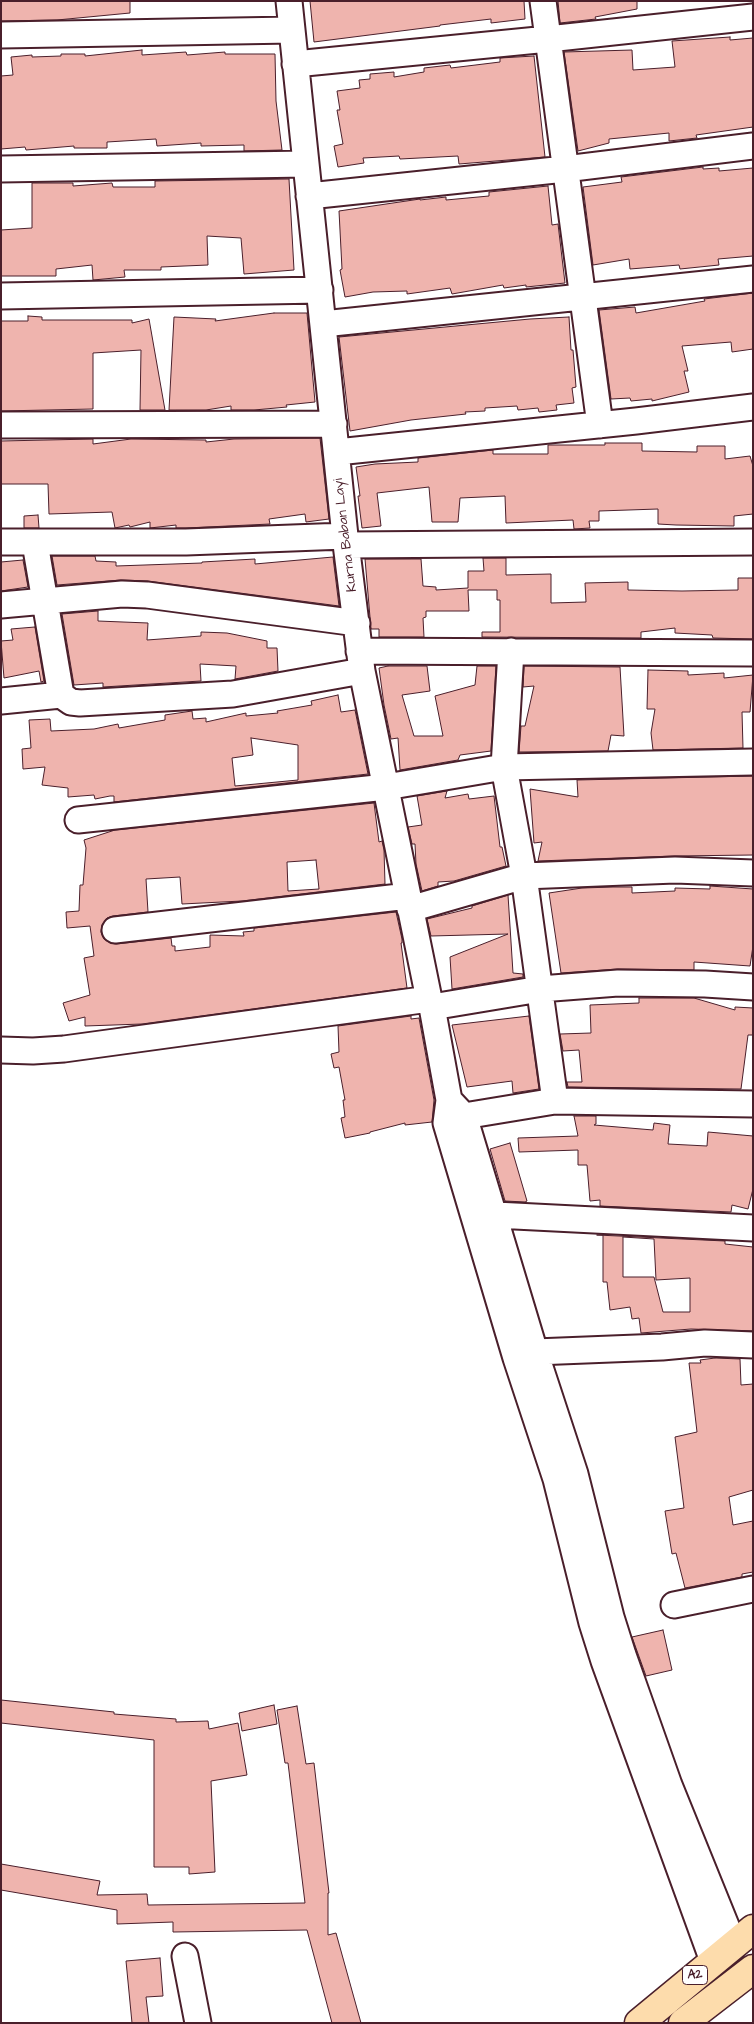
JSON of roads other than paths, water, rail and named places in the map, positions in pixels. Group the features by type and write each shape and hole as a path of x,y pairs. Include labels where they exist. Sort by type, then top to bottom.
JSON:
{"highway":[{"name":"A2","path":"637,2020 743,1936"},
{"name":"A2","path":"682,2023 753,1969"}],"street":[{"name":"Kurna Baban Layi","path":"289,1 346,540 361,661 430,1003 457,1108"},
{"path":"543,1 600,425"},
{"path":"296,64 753,16"},
{"path":"1,34 292,30"},
{"path":"310,196 565,169 753,146"},
{"path":"1,169 306,164"},
{"path":"323,324 753,279"},
{"path":"1,296 320,290"},
{"path":"337,452 753,407"},
{"path":"1,424 334,424"},
{"path":"1,542 346,540 753,542"},
{"path":"35,543 61,695 65,699 80,703 233,694 361,661 511,651 753,653"},
{"path":"1,605 122,594 147,595 357,623"},
{"path":"511,651 504,767 524,876 555,1101"},
{"path":"1,701 61,695"},
{"path":"78,820 386,787 504,767 753,762"},
{"path":"115,930 409,903 524,876 675,870 753,873"},
{"path":"1,1050 33,1051 64,1049 540,989 618,984 706,984 753,987"},
{"path":"712,1961 650,1792 592,1623 556,1479 516,1358 446,1123 457,1108 555,1101 753,1104"},
{"path":"457,1108 495,1215 535,1352 575,1474 611,1617 623,1655 668,1785 743,1936"},
{"path":"495,1215 753,1228"},
{"path":"535,1352 662,1347 705,1343 753,1345"},
{"path":"674,1605 753,1589"},
{"path":"185,1956 198,2023"}]}
